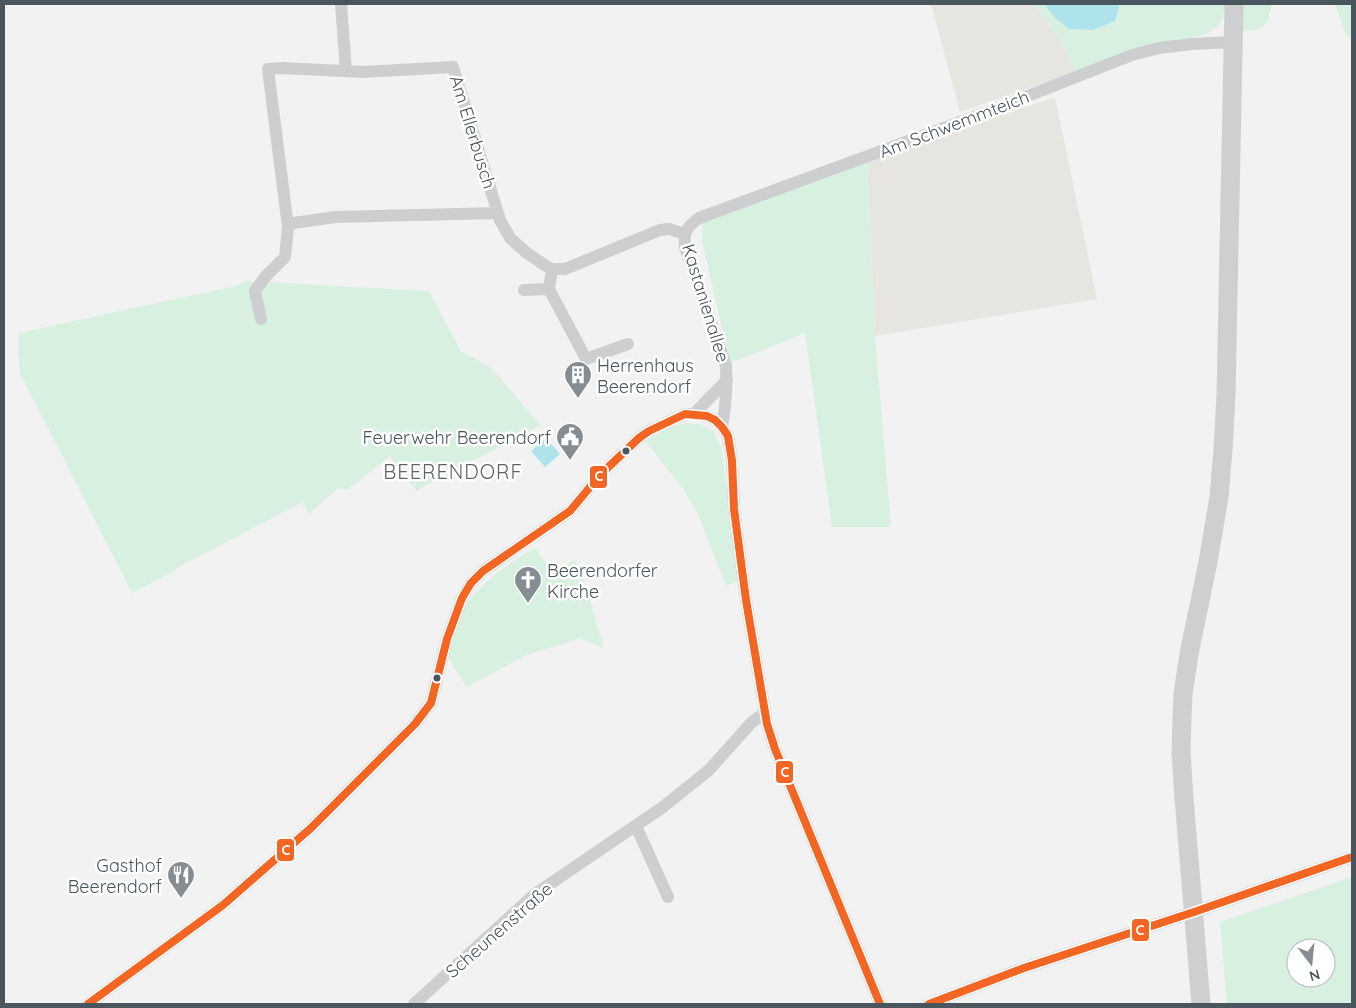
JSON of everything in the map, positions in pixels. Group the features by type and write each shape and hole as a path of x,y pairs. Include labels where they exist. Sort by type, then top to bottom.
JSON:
{"main road":[{"path":"1201,1004 1182,762 1182,718 1183,694 1219,497 1223,450 1226,395 1234,4"}],"street":[{"path":"341,4 346,71"},
{"name":"Am Schwemmteich","path":"685,234 690,224 699,218 982,114 1132,55 1159,48 1233,42"},
{"name":"Am Ellerbusch","path":"261,319 255,291 265,277 285,257 288,228 268,69 363,72 453,67 500,220 510,238 527,253 552,269"},
{"name":"Am Ellerbusch","path":"288,228 294,224 335,217 498,213"},
{"path":"628,344 586,359 549,289 552,269 565,269 660,230 669,229 685,234"},
{"name":"Kastanienallee","path":"685,234 686,247 726,366 725,411 722,427 728,436 732,461 734,509 742,572 767,724 775,749 880,1004"},
{"path":"524,290 549,289"},
{"path":"694,414 727,380"},
{"path":"88,1004 223,905 311,828 415,724 431,703 447,639 462,598 471,583 484,571 570,511 600,475 639,438 662,424 685,414 694,414 716,420 722,427"},
{"name":"Scheunenstraße","path":"414,1004 535,894 663,807 709,770 752,722 765,714"},
{"path":"636,826 668,897"},
{"path":"929,1004 1024,968 1352,857"}],"shaded area":[{"path":"931,4 1033,4 1059,38 1076,72 960,112"},
{"path":"1055,97 1097,299 875,336 867,160"}],"green space":[{"path":"1033,4 1044,4 1054,17 1119,7 1117,4 1225,4 1224,14 1218,26 1205,34 1076,72 1059,38"},
{"path":"1241,4 1273,4 1266,24 1253,30 1241,31"},
{"path":"1335,4 1352,4 1352,36 1348,38 1345,33"},
{"path":"867,160 875,336 891,527 832,527 805,333 730,363 702,241 702,222"},
{"path":"248,281 429,291 461,351 490,367 541,425 416,491 390,456 349,489 337,489 309,514 303,502 132,593 20,373 19,333 235,286"},
{"path":"686,423 700,424 714,431 722,451 738,581 726,586 697,512 681,486 645,441 674,426"},
{"path":"535,548 553,573 574,560 580,568 604,648 578,638 526,655 467,687 452,665 449,657 451,641 462,613 470,599 486,582"},
{"path":"1352,877 1352,1004 1227,1004 1220,922"}],"water":[{"path":"1044,4 1117,4 1119,7 1115,21 1093,30 1069,29 1054,17"},
{"path":"546,438 560,454 545,467 531,451"}],"transit line":[{"name":"C","path":"88,1004 223,905 311,828 415,724 431,703 447,639 462,598 471,583 483,571 570,511 600,475 639,438 649,431 685,414 707,416 715,420 728,436 732,461 734,509 746,600 767,724 775,749 880,1004"},
{"name":"C","path":"929,1004 1024,968 1352,857"}],"place":[{"name":"Herrenhaus Beerendorf","path":"578,399"},
{"name":"Feuerwehr Beerendorf","path":"570,461"},
{"name":"Beerendorfer Kirche","path":"528,604"},
{"name":"Gasthof Beerendorf","path":"181,899"}],"district":[{"name":"BEERENDORF","path":"453,471"}]}
